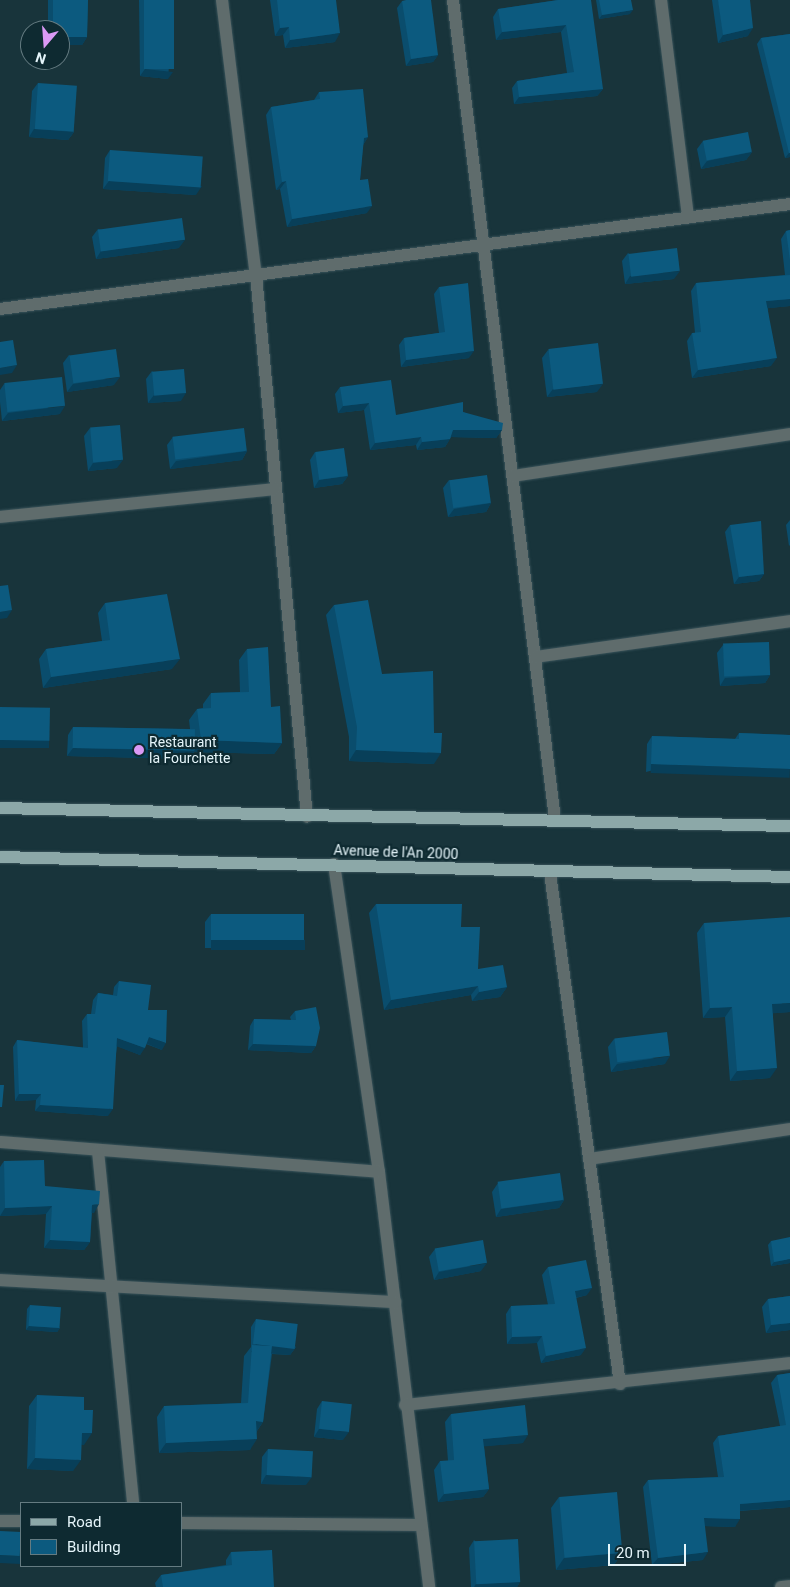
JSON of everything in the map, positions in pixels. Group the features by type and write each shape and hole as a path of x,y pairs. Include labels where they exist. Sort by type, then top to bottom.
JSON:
{"main road":[{"path":"0,808 307,816 555,819 790,826"},
{"name":"Avenue de l'An 2000","path":"0,857 334,864 550,873 790,877"}],"street":[{"path":"222,0 256,275 307,816"},
{"path":"453,0 555,819"},
{"path":"662,0 688,217"},
{"path":"0,309 483,242 790,204"},
{"path":"513,476 790,434"},
{"path":"0,517 275,489"},
{"path":"535,657 790,622"},
{"path":"334,864 379,1172 405,1405 429,1587"},
{"path":"550,873 620,1384"},
{"path":"589,1158 790,1129"},
{"path":"0,1142 379,1172"},
{"path":"98,1151 114,1287 133,1502"},
{"path":"0,1280 395,1302"},
{"path":"405,1405 620,1384 790,1363"},
{"path":"0,1520 20,1521"},
{"path":"182,1523 421,1525"},
{"path":"780,1587 790,1586"}],"building":[{"path":"53,0 88,0 87,37 70,37 70,20 53,20"},
{"path":"144,0 174,0 174,69 144,69"},
{"path":"277,0 336,0 340,33 290,40 289,27 280,28"},
{"path":"431,0 438,55 411,59 402,1"},
{"path":"558,0 591,0 603,89 519,97 517,81 574,72 566,25 502,32 498,9"},
{"path":"599,0 631,0 633,10 602,15"},
{"path":"718,0 750,0 753,28 723,35"},
{"path":"790,34 790,153 789,153 761,38"},
{"path":"38,83 77,86 74,132 35,129"},
{"path":"363,89 368,137 364,138 360,180 368,179 372,206 292,219 286,181 282,182 271,107 320,99 319,92"},
{"path":"748,132 752,152 707,160 703,141"},
{"path":"110,150 203,156 201,187 108,181"},
{"path":"182,218 185,240 101,252 98,230"},
{"path":"790,230 790,260 786,231"},
{"path":"677,248 680,271 631,277 628,254"},
{"path":"790,275 790,299 766,301 777,358 698,370 692,333 701,332 696,283"},
{"path":"468,283 474,351 406,360 404,338 445,332 439,287"},
{"path":"13,340 17,365 0,368 0,342"},
{"path":"598,343 603,384 553,390 548,349"},
{"path":"116,349 120,377 73,383 69,356"},
{"path":"184,369 186,393 154,396 152,372"},
{"path":"62,377 65,406 7,412 4,383"},
{"path":"391,380 396,415 463,402 463,412 503,423 502,430 453,430 450,439 422,442 421,437 375,443 369,403 343,406 340,387"},
{"path":"120,425 123,460 93,462 90,428"},
{"path":"244,428 247,451 175,460 173,437"},
{"path":"344,448 348,476 319,480 315,452"},
{"path":"487,475 491,503 453,508 449,480"},
{"path":"761,521 764,574 739,577 730,525"},
{"path":"8,585 12,610 0,612 0,586"},
{"path":"167,594 180,659 51,677 46,649 110,640 105,603"},
{"path":"368,600 382,674 433,671 434,733 442,733 441,753 356,750 357,727 334,605"},
{"path":"769,642 770,675 724,677 723,644"},
{"path":"268,647 271,707 280,706 282,743 201,740 197,709 211,708 211,693 249,692 247,649"},
{"path":"0,707 50,708 49,741 0,740"},
{"path":"73,727 195,729 195,750 73,748"},
{"path":"739,733 790,735 790,769 651,764 652,736 739,739"},
{"path":"376,904 462,904 461,927 480,927 478,969 503,965 507,987 479,992 478,986 391,1000"},
{"path":"211,914 304,914 304,940 211,940"},
{"path":"790,917 790,1003 772,1004 777,1068 737,1071 732,1007 710,1008 704,923"},
{"path":"119,981 151,985 148,1010 167,1010 166,1043 149,1037 145,1048 117,1038 113,1109 40,1105 41,1094 19,1094 17,1040 88,1048 87,1014 95,1014 98,993 117,996"},
{"path":"316,1007 320,1028 316,1046 253,1044 254,1019 296,1020 295,1011"},
{"path":"667,1032 670,1056 617,1062 614,1038"},
{"path":"0,1085 4,1085 2,1107 0,1107"},
{"path":"44,1160 45,1186 100,1191 99,1204 92,1205 90,1242 50,1240 52,1206 5,1208 4,1161"},
{"path":"560,1173 564,1200 501,1209 498,1182"},
{"path":"790,1237 790,1259 774,1262 771,1241"},
{"path":"483,1240 487,1263 439,1271 435,1249"},
{"path":"586,1260 592,1288 575,1291 586,1348 546,1356 542,1336 512,1337 511,1306 555,1304 548,1267"},
{"path":"790,1296 790,1323 771,1325 768,1299"},
{"path":"30,1305 61,1307 59,1328 29,1326"},
{"path":"256,1319 298,1324 295,1349 253,1344"},
{"path":"252,1345 272,1346 263,1422 256,1421 257,1439 166,1443 164,1406 248,1403"},
{"path":"790,1373 790,1500 740,1504 740,1519 704,1518 708,1552 658,1558 648,1480 724,1477 718,1436 786,1425 777,1375"},
{"path":"37,1395 84,1397 84,1410 93,1410 92,1433 82,1433 81,1460 35,1458"},
{"path":"322,1401 352,1404 349,1432 319,1429"},
{"path":"525,1405 528,1435 483,1439 489,1489 444,1494 440,1461 454,1460 451,1414"},
{"path":"268,1449 313,1451 312,1477 267,1475"},
{"path":"617,1492 622,1553 565,1558 559,1497"},
{"path":"0,1531 20,1532 20,1556 0,1555"},
{"path":"518,1539 520,1582 476,1584 474,1541"},
{"path":"272,1550 274,1587 163,1587 161,1575 232,1565 231,1552"}],"place":[{"name":"Restaurant la Fourchette","path":"139,750"}]}
